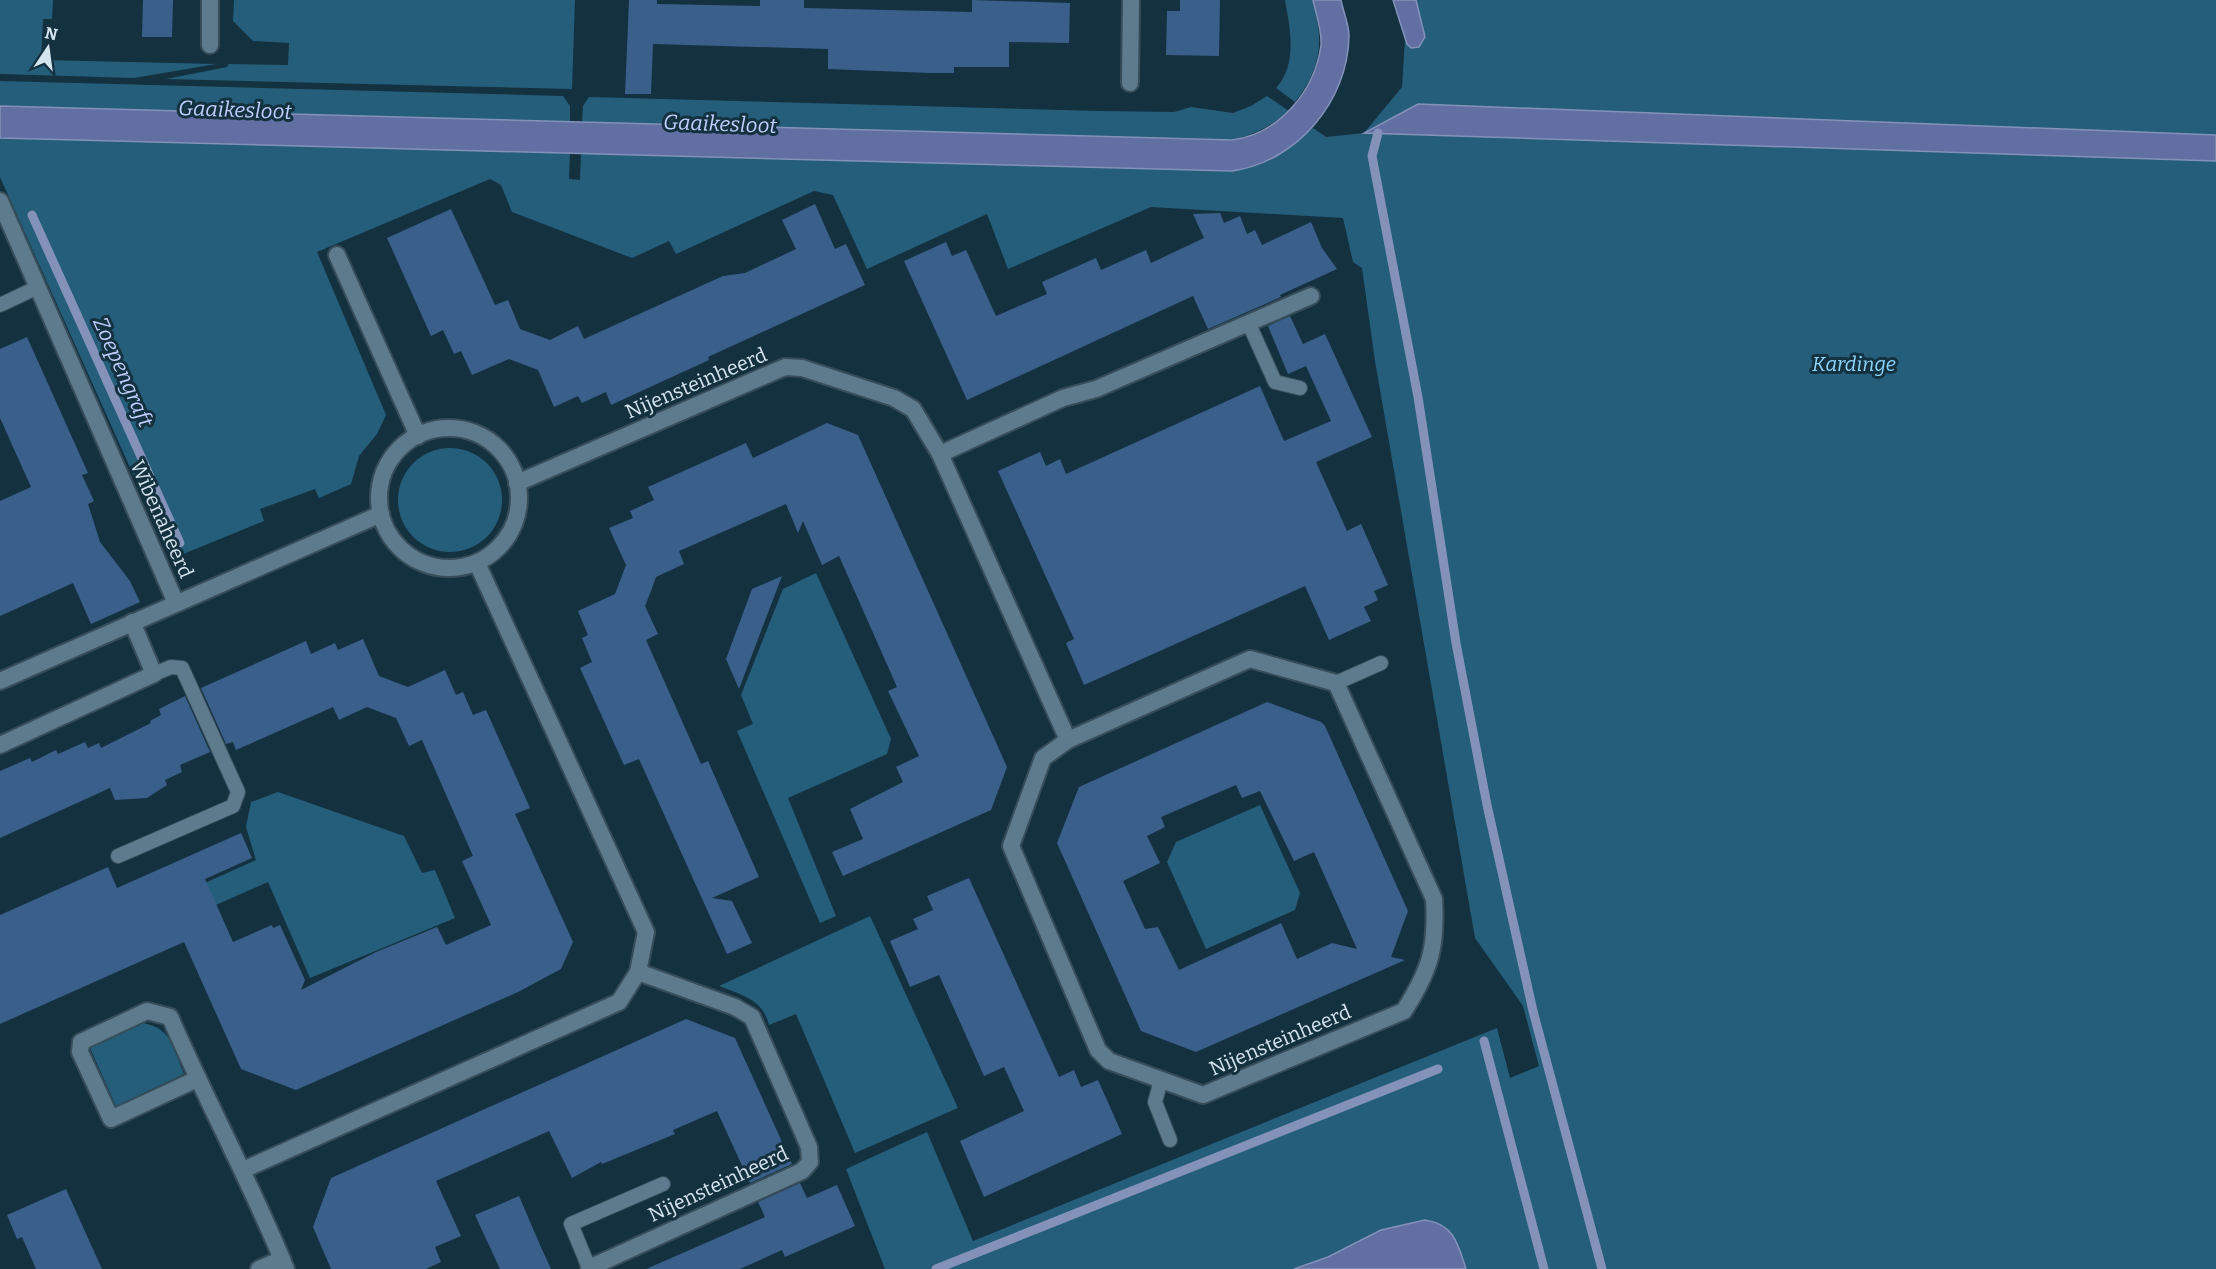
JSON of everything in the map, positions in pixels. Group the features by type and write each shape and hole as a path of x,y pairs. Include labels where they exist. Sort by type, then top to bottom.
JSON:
{"street":[{"path":"210,0 210,45"},
{"path":"1130,83 1131,0"},
{"name":"Wibenaheerd","path":"0,201 36,288 176,603"},
{"path":"337,255 418,436"},
{"path":"940,454 1063,398 1096,389 1311,296"},
{"name":"Nijensteinheerd","path":"517,483 785,368 802,368 894,398 913,409 940,454 1068,740"},
{"path":"448,429 479,436 503,454 517,483 517,515 512,530 502,544 477,563 442,568 410,556 387,531 381,514 380,483 399,450 418,436 448,429"},
{"name":"Wibenaheerd","path":"0,681 381,514"},
{"path":"243,1170 619,1002 638,972 646,932 477,563"},
{"path":"0,745 154,674 132,622"},
{"name":"Nijensteinheerd","path":"1250,659 1336,683 1434,899 1436,929 1433,953 1415,993 1404,1011 1203,1095 1109,1061 1098,1050 1011,846 1043,758 1068,740 1250,659"},
{"name":"Nijensteinheerd","path":"589,1268 802,1171 810,1162 809,1147 752,1017 735,1007 638,972"},
{"path":"196,1079 111,1119 80,1052 81,1042 147,1011 170,1017 196,1079 243,1170 284,1264 259,1269"}],"lane":[{"path":"0,305 36,288"},
{"path":"1249,324 1275,382 1300,388"},
{"path":"1336,683 1381,663"},
{"path":"118,856 233,806 238,792 182,668 171,667 154,674"},
{"path":"1161,1080 1155,1102 1170,1140"},
{"name":"Nijensteinheerd","path":"589,1268 571,1224 663,1184"}],"green space":[{"path":"0,0 53,0 52,19 43,19 41,60 216,64 134,78 0,74"},
{"path":"234,0 575,0 572,89 166,79 227,67 229,64 288,65 289,43 253,41 233,21"},
{"path":"1285,0 1313,0 1318,28 1316,65 1295,102 1276,88 1283,79 1290,57 1290,34"},
{"name":"Kardinge","path":"1416,0 2216,0 2216,1269 885,1269 846,1169 927,1132 973,1241 1497,1028 1510,1078 1539,1066 1523,1006 1475,938 1375,361 1362,268 1353,262 1343,218 1151,207 1008,269 987,214 867,269 833,195 814,191 676,254 669,241 632,258 512,212 501,185 490,179 317,252 386,415 377,434 359,456 351,484 319,498 315,489 260,509 264,521 171,559 0,177 0,138 570,152 569,179 580,180 581,152 1232,171 1255,166 1276,156 1313,128 1326,137 1364,133 1402,87 1405,40 1407,44 1424,41","holes":["1418,104 1441,105 1446,135 1365,133"]},
{"path":"0,81 563,96 570,106 570,122 0,106"},
{"path":"1267,96 1289,111 1257,132 1219,141 582,123 583,106 589,97 1098,111 1174,112 1191,107 1233,113"},
{"path":"450,448 470,452 487,463 498,480 502,500 498,520 487,537 470,548 450,552 430,548 413,537 402,520 398,500 402,480 413,463 430,452"},
{"path":"816,573 891,739 887,754 788,798 836,916 820,923 737,731 753,724 741,695 783,589"},
{"path":"278,792 404,836 422,873 435,870 455,918 310,978 268,882 157,931 147,909 256,860 246,827 251,802"},
{"path":"1260,805 1300,893 1295,910 1206,949 1167,862 1176,842"},
{"path":"870,916 958,1108 855,1153 796,1014 769,1025 762,1009 750,999 719,986"},
{"path":"143,1023 160,1030 171,1041 184,1074 116,1106 90,1048"}],"shaded area":[{"path":"1313,0 1341,0 1348,27 1346,60 1329,105 1297,141 1278,155 1256,165 1232,171 0,138 0,106 1232,140 1265,129 1279,119 1303,94 1317,62 1321,45 1320,28"},
{"path":"1393,0 1416,0 1425,37 1419,47 1411,48 1407,44"},
{"path":"1418,104 2216,135 2216,161 1364,133"},
{"path":"1425,1220 1435,1222 1449,1231 1457,1244 1466,1269 1294,1269 1328,1257 1381,1230"}],"building":[{"path":"143,0 173,0 172,37 142,37"},
{"path":"629,0 657,0 657,4 760,6 760,0 804,0 804,8 972,12 972,0 1070,3 1069,43 1009,42 1009,67 954,67 954,73 828,69 828,49 653,44 651,94 625,94"},
{"path":"1180,0 1220,0 1219,56 1166,55 1167,11 1180,11"},
{"path":"815,204 835,249 846,244 865,285 708,357 709,360 611,405 606,392 582,403 578,396 554,407 538,370 509,359 472,375 461,351 454,354 443,330 431,336 387,238 451,209 495,305 508,300 520,329 550,340 578,326 584,339 723,276 745,273 796,249 782,220"},
{"path":"1220,213 1224,223 1240,216 1247,234 1255,230 1262,245 1311,222 1322,248 1337,269 1208,329 1193,296 967,400 904,261 946,242 952,256 966,250 996,316 1047,294 1042,282 1096,258 1101,270 1146,250 1151,263 1204,238 1193,214"},
{"path":"1290,316 1303,344 1325,334 1372,437 1316,462 1347,531 1361,524 1388,585 1374,591 1378,600 1364,607 1371,621 1329,640 1305,586 1084,685 1066,643 1074,639 998,471 1040,452 1046,466 1060,459 1066,474 1260,386 1284,441 1331,421 1306,366 1288,374 1268,326"},
{"path":"27,337 88,473 82,475 94,501 88,504 100,542 130,581 140,602 91,624 73,583 0,616 0,501 31,487 0,418 0,349"},
{"path":"827,423 858,435 1007,767 991,810 843,876 832,852 863,839 850,809 903,782 896,767 919,756 888,691 897,687 839,556 822,565 803,521 798,533 786,504 679,551 684,564 656,577 645,606 658,634 646,640 701,764 708,761 759,877 712,898 732,901 752,943 727,954 639,759 624,765 580,668 592,662 582,638 588,635 578,611 615,594 626,565 609,528 633,518 630,511 654,500 648,487 746,443 753,458"},
{"path":"782,576 739,689 726,659 752,589"},
{"path":"363,639 379,676 408,687 445,670 456,695 463,692 473,715 486,710 530,808 515,814 573,942 561,969 518,992 296,1090 241,1069 184,942 0,1024 0,915 108,867 117,888 241,833 252,858 205,879 233,942 272,925 273,928 280,925 305,980 301,990 376,952 437,927 446,945 491,925 462,861 473,856 422,740 409,746 396,718 367,707 339,720 333,707 236,750 233,742 226,744 201,688 306,641 311,654 335,643 338,650"},
{"path":"185,696 210,752 180,765 182,772 165,780 167,785 147,798 115,800 110,788 0,838 0,771 30,758 32,762 56,750 58,754 85,742 88,748 99,743 101,748 151,723 150,721 161,715 159,709"},
{"path":"1267,702 1321,722 1325,726 1408,911 1391,957 1405,960 1196,1052 1141,1031 1057,843 1079,787","holes":["1236,785 1242,798 1260,791 1294,861 1314,852 1357,949 1332,943 1297,959 1281,923 1179,970 1158,927 1145,929 1123,881 1160,863 1147,836 1165,827 1161,817"]},
{"path":"969,878 1059,1077 1074,1070 1081,1087 1098,1080 1122,1134 984,1197 960,1141 1024,1111 1004,1067 984,1076 939,975 910,987 890,941 918,929 913,919 933,910 927,896"},
{"path":"686,1019 735,1038 792,1164 750,1183 717,1111 673,1130 675,1134 602,1164 601,1162 572,1178 549,1131 436,1181 461,1236 435,1247 441,1262 426,1269 331,1269 313,1227 331,1178"},
{"path":"800,1183 807,1198 837,1185 855,1226 785,1257 782,1250 740,1269 646,1269 765,1217 758,1202"},
{"path":"66,1189 102,1269 36,1269 22,1237 17,1239 7,1215"},
{"path":"519,1196 551,1269 500,1269 475,1215"}],"waterway":[{"path":"1378,133 1372,156 1418,397 1456,643 1487,805 1533,1011 1602,1269"},
{"name":"Zoepengraft","path":"32,215 180,543"},
{"path":"1484,1041 1544,1269"},
{"path":"936,1269 1438,1069"}],"water label":[{"name":"Gaaikesloot","path":"235,110"},
{"name":"Gaaikesloot","path":"720,124"}]}
